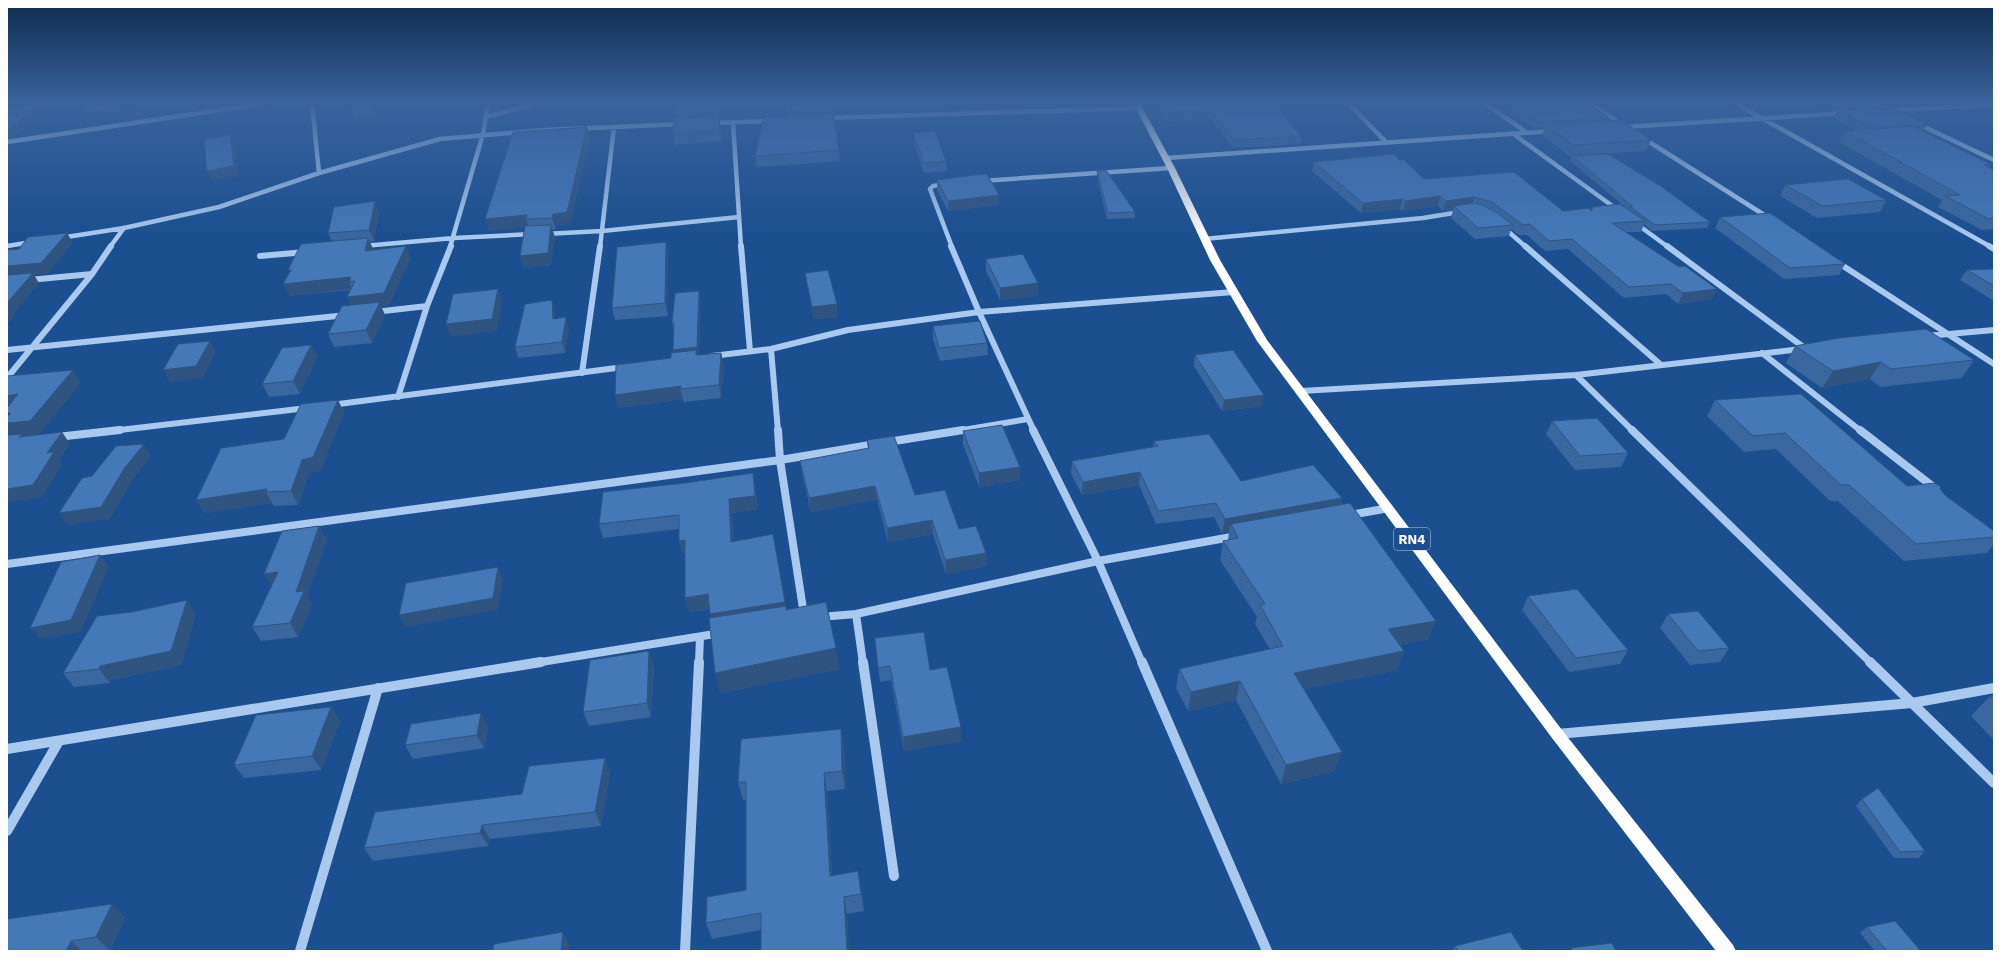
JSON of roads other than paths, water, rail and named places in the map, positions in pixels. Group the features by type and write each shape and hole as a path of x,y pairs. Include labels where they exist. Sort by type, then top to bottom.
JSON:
{"highway":[{"name":"RN4","path":"1160,148 1204,239 1262,340 1557,734 1727,951"}],"street":[{"path":"317,148 319,173"},
{"path":"54,239 124,228 219,207 319,173 409,148"},
{"path":"398,397 427,306 454,238 479,148"},
{"path":"582,373 602,231 612,148"},
{"path":"735,148 750,351"},
{"path":"974,181 1327,148"},
{"path":"1532,148 1621,213"},
{"path":"1658,148 1772,220"},
{"path":"1815,148 1994,249"},
{"path":"1968,148 1994,160"},
{"path":"958,183 936,186 930,189 945,231 979,312 1028,419 1098,561 1267,951"},
{"path":"1204,239 1423,218 1464,212"},
{"path":"353,247 454,238 602,231 739,217"},
{"path":"1627,218 1806,349"},
{"path":"1499,223 1660,364"},
{"path":"7,378 92,274 124,228"},
{"path":"7,246 38,241"},
{"path":"1983,243 1994,242"},
{"path":"260,256 314,251"},
{"path":"1831,258 1994,364"},
{"path":"22,281 92,274"},
{"path":"704,357 771,349 848,330 979,312 1234,292"},
{"path":"372,312 427,306"},
{"path":"7,350 356,314"},
{"path":"1920,337 1994,330"},
{"path":"1301,391 1576,375 1660,364 1814,348"},
{"path":"771,349 780,460 800,619 856,614 1098,561 1247,534"},
{"path":"1762,353 1944,496"},
{"path":"328,405 628,367"},
{"path":"1576,375 1994,783"},
{"path":"46,438 312,407"},
{"path":"7,564 780,460 1028,419"},
{"path":"1342,517 1389,508"},
{"path":"856,614 894,876"},
{"path":"7,748 59,741 730,632"},
{"path":"685,951 700,637"},
{"path":"300,951 378,688"},
{"path":"1557,734 1912,703 1994,688"},
{"path":"7,831 59,741"}]}
